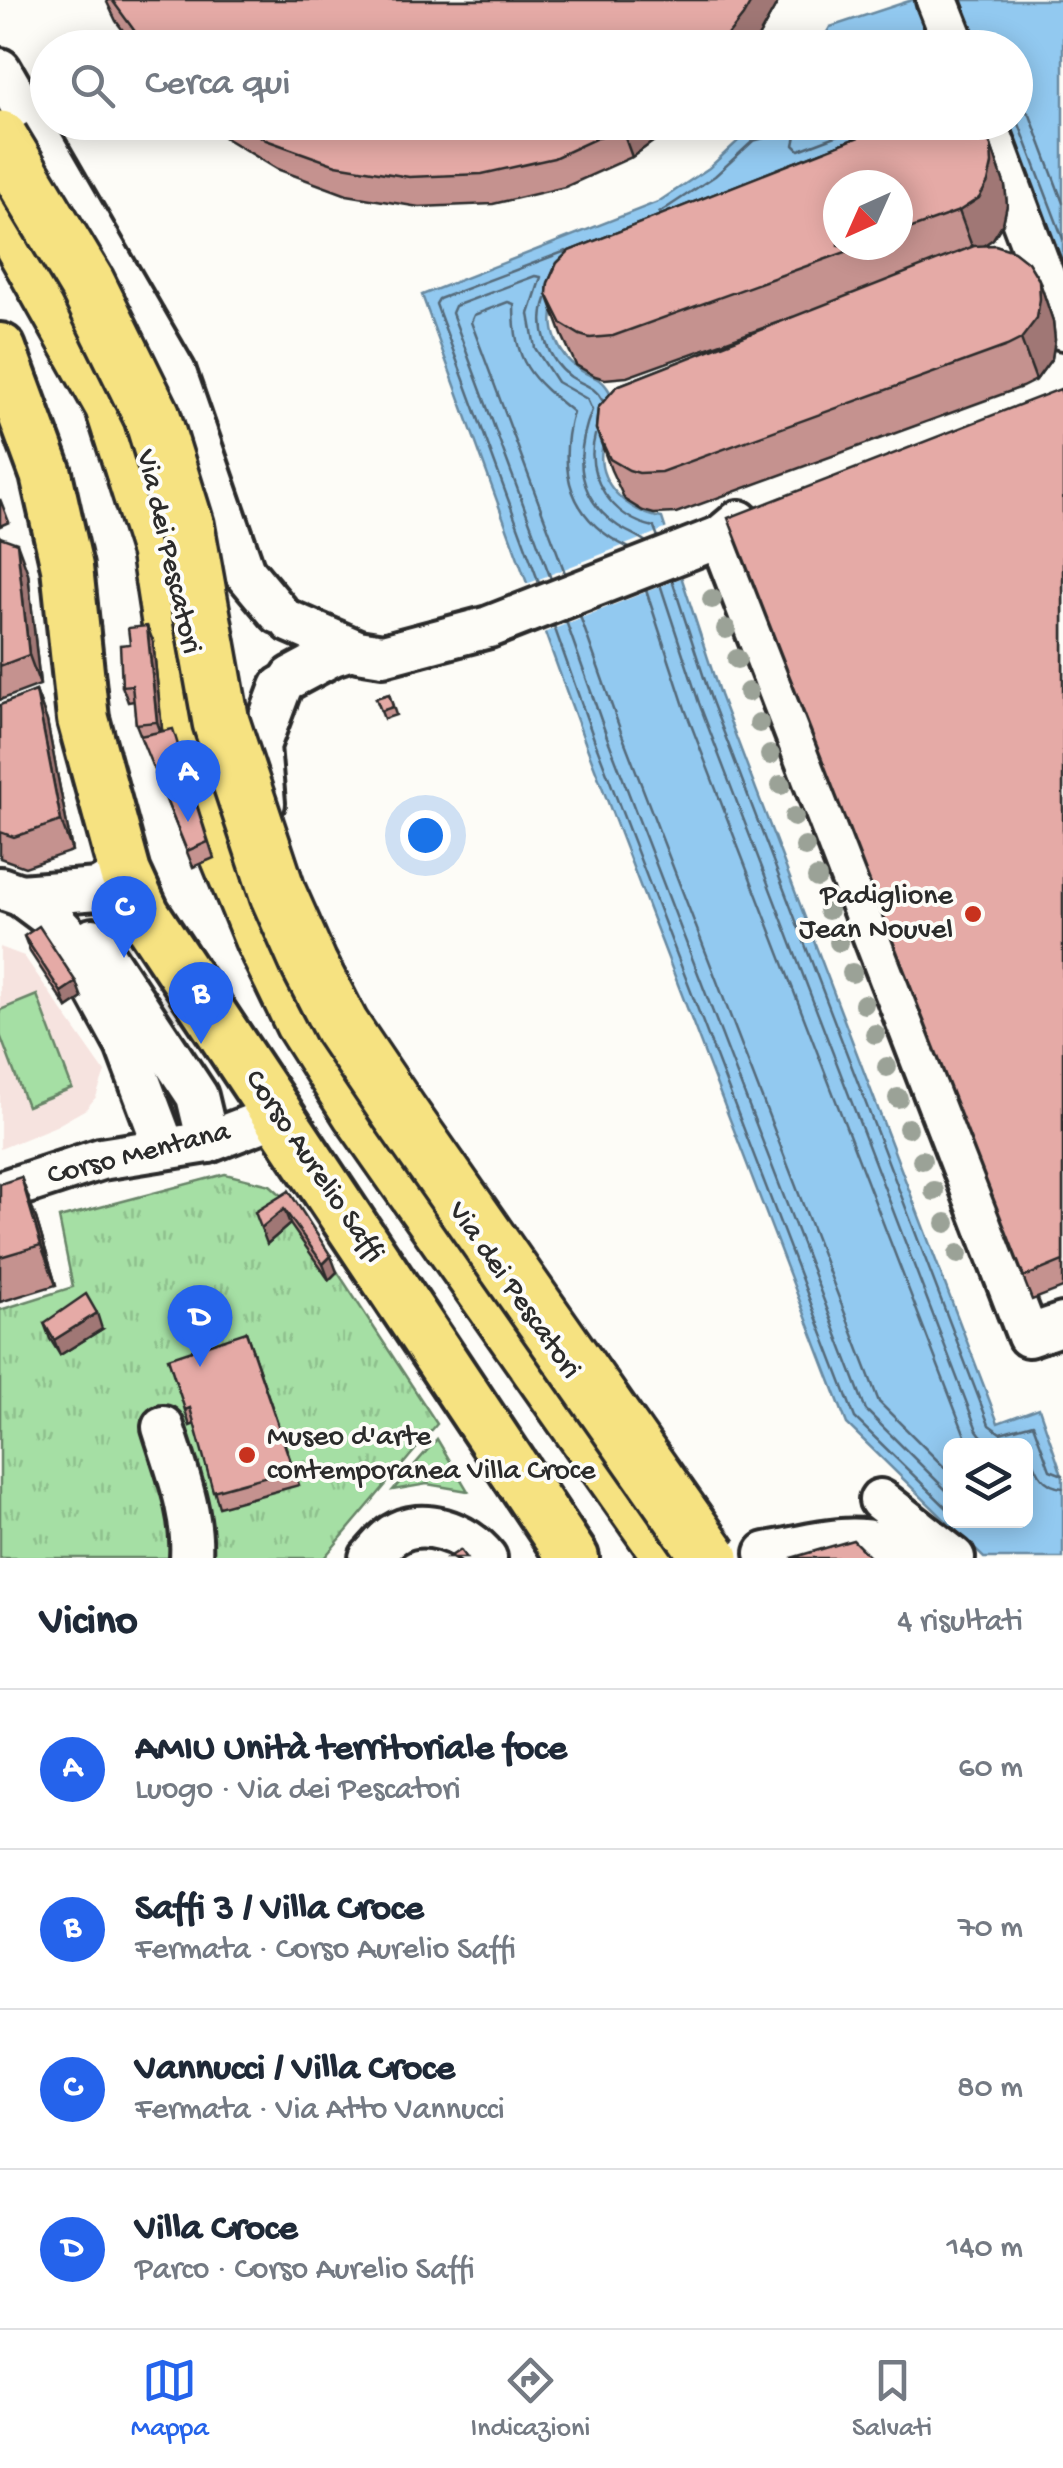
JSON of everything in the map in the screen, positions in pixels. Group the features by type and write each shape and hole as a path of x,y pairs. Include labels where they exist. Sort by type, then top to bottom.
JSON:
{"highway":[{"path":"0,139 87,284 152,416 186,526 221,722 278,894 309,964 341,1026 539,1316 726,1554"},
{"path":"0,204 113,405 159,550 177,667 227,851 303,1022 371,1128 726,1554"}],"main road":[{"name":"Corso Aurelio Saffi","path":"0,350 46,474 66,567 84,719 66,901 154,929 573,1558"}],"street":[{"path":"937,0 949,30"},
{"path":"0,69 30,121"},
{"path":"41,140 175,372 244,571 285,618 352,649 382,654 488,627 704,543 736,522 772,507"},
{"path":"992,140 1063,328"},
{"name":"Via dei Pescatori","path":"0,192 102,358 137,425 183,605 195,673 226,735 264,906 270,918 286,928"},
{"path":"704,543 1028,1336 1063,1324"},
{"name":"Via dei Pescatori","path":"258,746 301,650 298,635 285,618 250,607 236,612 220,627 214,640 215,662 250,719 258,746 271,866 286,928 316,993 382,1105 640,1475 726,1554"},
{"path":"286,682 333,654 352,649"},
{"name":"Via dei Pescatori","path":"232,686 260,694 286,682"},
{"path":"66,901 197,1096 208,1142"},
{"path":"66,901 84,968 126,1045 164,1146"},
{"name":"Corso Mentana","path":"0,1192 101,1159 208,1142 278,1114"},
{"path":"1020,1315 1063,1294"},
{"path":"163,1427 185,1498 192,1558"},
{"path":"876,1546 880,1500 954,1558"},
{"path":"370,1558 393,1535 430,1527 460,1535 486,1558"},
{"path":"726,1554 876,1546"},
{"path":"813,1558 876,1546"}],"shaded area":[{"path":"0,947 24,956 105,1072 96,1097 86,1109 0,1149"}],"green space":[{"path":"37,995 72,1088 27,1106 0,1035 0,1010"},
{"path":"225,1174 270,1185 295,1207 437,1424 324,1558 0,1558 0,1310 73,1287 59,1218"},
{"path":"437,1439 468,1491 427,1484 393,1490"}],"water":[{"path":"912,0 1063,0 1063,268 1015,140 1033,140 1033,30 828,30"},
{"path":"739,140 939,140 869,170 823,170 823,190 555,304 552,322 560,349 581,371 604,384 621,416 604,441 603,471 626,502 662,518 720,695 998,1423 1039,1408 1063,1478 1063,1558 984,1558 953,1528 1033,1528 1033,1438 943,1438 943,1518 847,1424 586,745 422,295 658,202 709,168"}],"pier":[{"path":"670,527 686,576 541,634 524,585"}],"building":[{"path":"112,0 752,0 732,30 134,30"},
{"path":"266,140 593,140 554,158 482,174 409,177 336,165"},
{"path":"851,140 988,140 991,145 988,182 979,198 959,211 913,228 913,170 823,170 823,260 613,336 590,338 562,324 547,294 557,263 569,251"},
{"path":"995,245 1014,251 1028,262 1039,280 1037,318 1021,339 661,472 639,473 610,459 596,429 598,408 617,386 974,246"},
{"name":"Padiglione Jean Nouvel","path":"1060,389 1063,1261 1024,1277 728,518"},
{"path":"0,537 17,543 29,655 0,666"},
{"path":"147,626 157,722 136,724 132,685 122,686 120,645 130,644 128,628"},
{"path":"36,691 61,821 14,837 0,832 0,705"},
{"path":"389,694 393,707 381,711 376,698"},
{"path":"173,729 208,842 187,851 140,736"},
{"path":"39,926 76,982 61,992 24,936"},
{"path":"21,1177 41,1245 0,1257 0,1184"},
{"path":"289,1191 331,1256 323,1264 284,1209 261,1228 255,1212"},
{"path":"86,1294 97,1313 54,1340 44,1323"},
{"name":"Museo d'arte contemporanea Villa Croce","path":"246,1332 293,1469 213,1491 190,1408 185,1410 168,1358"},
{"path":"853,1540 871,1558 791,1558"},
{"path":"460,1550 466,1558 448,1558"}],"place":[{"name":"AMIU Unità territoriale foce","path":"188,822"},
{"name":"Padiglione Jean Nouvel","path":"973,914"},
{"name":"Vannucci / Villa Croce","path":"124,958"},
{"name":"Saffi 3 / Villa Croce","path":"201,1044"},
{"name":"Villa Croce","path":"200,1367"},
{"name":"Museo d'arte contemporanea Villa Croce","path":"247,1455"}]}
